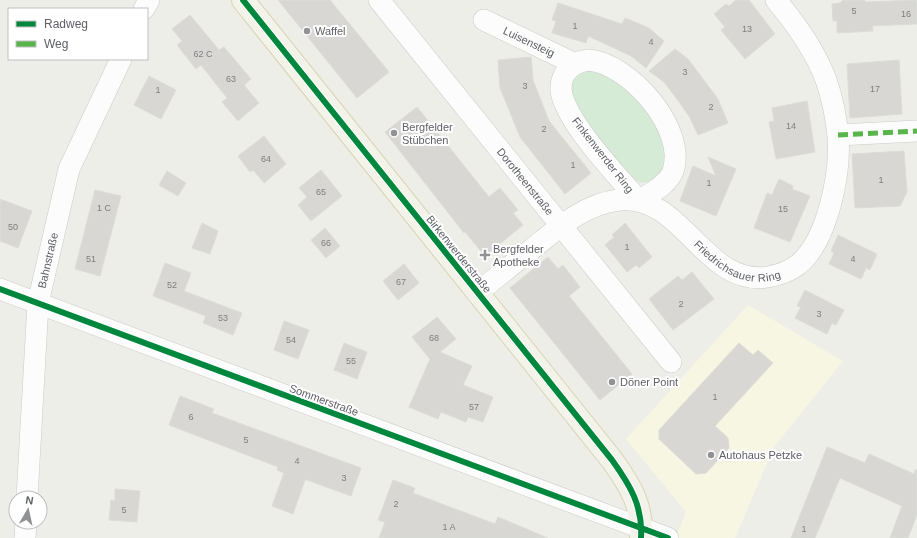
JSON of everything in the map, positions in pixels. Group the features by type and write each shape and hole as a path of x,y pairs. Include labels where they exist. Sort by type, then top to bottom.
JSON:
{"main road":[{"name":"Birkenwerderstraße","path":"243,0 477,293 596,438 626,478 638,504 641,533"}],"street":[{"name":"Dorotheenstraße","path":"379,0 671,362"},
{"name":"Friedrichsauer Ring","path":"477,293 561,226 582,212 597,205 619,200 639,201 662,211 719,263 734,273 753,277 767,277 780,274 793,268 803,259 813,247 821,231 828,208 837,169 838,135 833,105 822,71 801,32 776,0"},
{"name":"Luisensteig","path":"484,20 575,64"},
{"name":"Bahnstraße","path":"27,490 38,303 69,170 121,60"},
{"name":"Finkenwerder Ring","path":"594,61 614,68 650,100 662,116 669,129 675,156 673,171 667,180 639,201 590,142 565,104 562,93 562,81 565,73 575,64 594,61"},
{"path":"838,135 917,131"},
{"name":"Sommerstraße","path":"0,289 641,533 668,538"}],"shaded area":[{"path":"582,70 606,72 645,106 667,145 664,172 650,181 643,183 639,182 629,175 603,145 584,119 572,95 572,79"},
{"path":"748,305 843,361 774,447 735,538 676,538 686,512 626,439"}],"building":[{"path":"278,0 330,0 389,72 357,98"},
{"path":"736,0 749,0 775,34 745,59 721,30 725,27 714,14 726,4 729,6"},
{"path":"843,0 864,0 866,2 917,0 917,24 872,26 873,31 837,33 837,21 833,21 832,4 840,3"},
{"path":"558,3 622,24 625,18 649,28 664,41 646,68 631,56 588,36 586,43 552,33 556,21 552,20"},
{"path":"190,15 219,50 224,47 251,79 244,85 259,103 238,121 222,102 227,98 201,65 196,69 177,45 182,41 172,29"},
{"path":"675,49 688,59 718,99 728,123 698,135 689,116 664,82 649,71"},
{"path":"531,57 533,80 549,121 591,173 565,194 520,137 500,88 498,60"},
{"path":"899,60 902,114 850,118 847,64"},
{"path":"149,76 176,90 161,119 134,105"},
{"path":"807,101 815,152 776,159 769,122 774,121 772,108"},
{"path":"417,107 489,197 500,188 518,210 513,213 523,225 485,256 465,232 464,233 385,132"},
{"path":"264,136 286,164 264,183 253,170 250,172 238,156"},
{"path":"904,151 907,192 900,206 855,208 852,154"},
{"path":"708,157 736,169 716,216 680,201 693,166 716,176"},
{"path":"321,170 342,196 311,221 298,205 307,197 299,188"},
{"path":"167,171 186,183 178,196 159,185"},
{"path":"779,179 793,186 792,189 810,196 790,242 754,228 767,193 772,195"},
{"path":"95,190 121,196 100,276 75,269"},
{"path":"0,199 32,211 18,248 0,241"},
{"path":"202,223 218,231 210,254 192,248"},
{"path":"625,223 652,257 639,268 636,265 627,272 605,245 614,237 612,235"},
{"path":"325,228 340,246 326,258 311,240"},
{"path":"838,235 877,254 870,270 866,268 861,279 829,264 834,253 831,251"},
{"path":"548,257 558,269 563,265 580,287 569,296 632,374 600,400 510,288"},
{"path":"165,263 191,273 184,291 242,313 233,335 203,323 206,316 153,296"},
{"path":"404,264 419,283 398,300 383,281"},
{"path":"692,272 714,299 673,330 649,299 678,276 682,280"},
{"path":"805,290 844,310 836,325 832,323 827,334 795,318 801,307 797,306"},
{"path":"437,317 456,339 440,352 472,366 463,385 493,397 483,422 468,417 466,422 441,412 438,419 409,407 430,359 412,337"},
{"path":"284,321 309,330 298,359 274,350"},
{"path":"344,343 367,352 357,379 334,370"},
{"path":"739,343 753,355 758,350 773,363 715,426 728,438 729,448 706,473 696,474 659,439 659,430"},
{"path":"180,396 214,409 212,413 361,468 351,496 305,480 293,514 272,506 284,473 277,470 278,467 169,425"},
{"path":"827,447 865,463 869,454 914,474 915,470 917,470 917,515 908,538 890,538 902,506 840,478 815,538 791,538"},
{"path":"393,480 415,488 413,493 495,524 498,517 548,538 379,538 385,522 378,520"},
{"path":"115,489 140,491 137,522 109,520 111,500 115,501"}],"marked path":[{"path":"838,135 917,131"}],"cycle path":[{"path":"243,0 612,460 630,487 634,496 640,516 641,538"},
{"path":"0,289 668,538"}],"place":[{"name":"Waffel","path":"307,31"},
{"name":"Bergfelder Stübchen","path":"394,133"},
{"name":"Bergfelder Apotheke","path":"485,255"},
{"name":"Döner Point","path":"612,382"},
{"name":"Autohaus Petzke","path":"711,455"}]}
